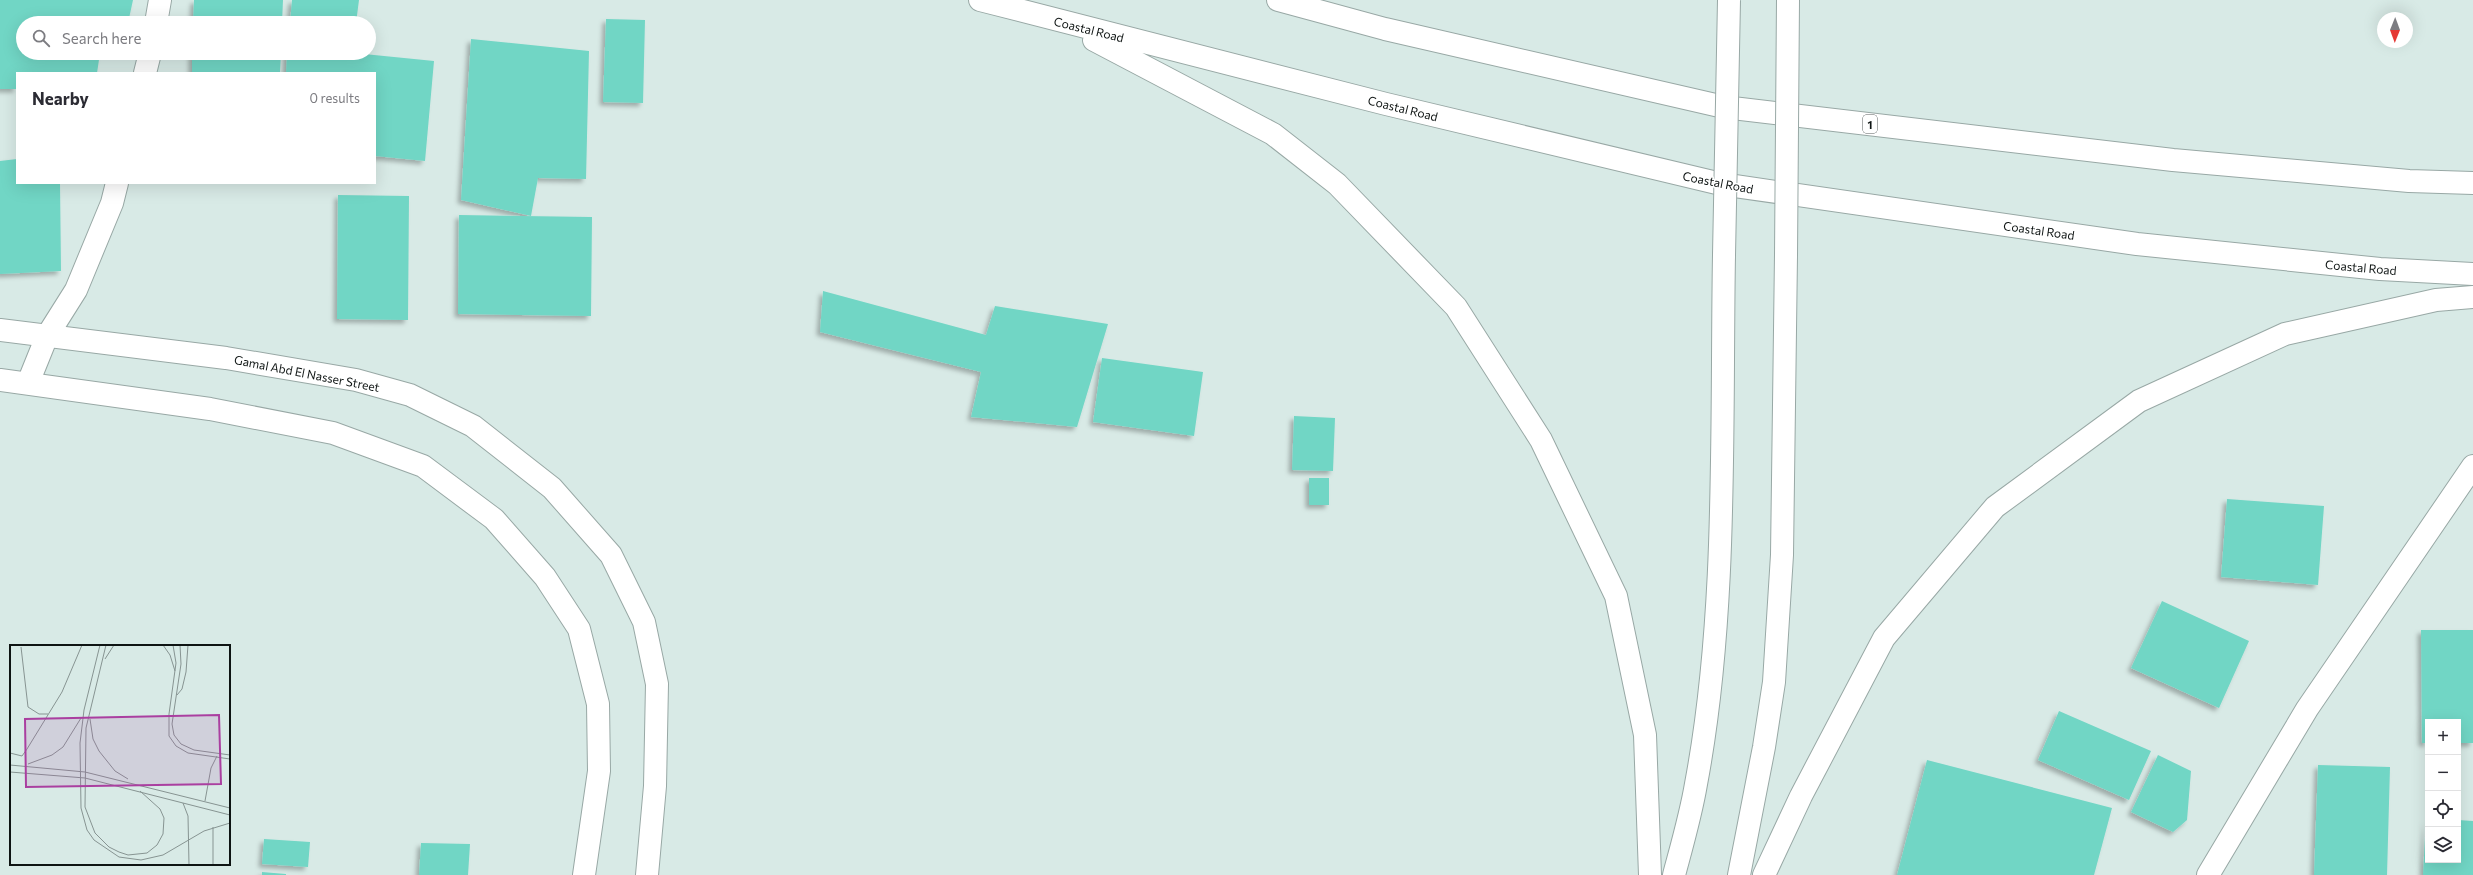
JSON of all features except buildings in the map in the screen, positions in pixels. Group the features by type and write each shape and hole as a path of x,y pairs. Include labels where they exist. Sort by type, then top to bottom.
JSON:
{"main road":[{"path":"157,16 160,0"},
{"name":"Coastal Road","path":"980,0 1059,22 1386,104 1721,184 2137,244 2380,270 2473,274"},
{"name":"1","path":"1278,0 1385,29 1724,107 2173,160 2408,181 2473,183"},
{"path":"1674,875 1696,784 1711,676 1719,560 1728,0"},
{"path":"1739,875 1764,747 1774,682 1782,555 1788,0"},
{"path":"1059,22 1273,134 1337,184 1456,307 1541,440 1616,596 1645,735 1650,875"},
{"path":"145,72 148,60"},
{"path":"28,383 47,336 76,290 112,203 117,184"},
{"path":"1764,875 1801,796 1884,638 1995,507 2139,401 2285,334 2436,300 2473,297"},
{"name":"Gamal Abd El Nasser Street","path":"0,330 226,358 356,380 410,395 474,426 552,488 611,555 644,622 657,684 655,786 647,875"},
{"path":"0,380 210,409 333,432 423,466 494,519 545,577 579,629 596,696 599,771 584,875"},
{"path":"2208,875 2307,709 2473,466"}]}
